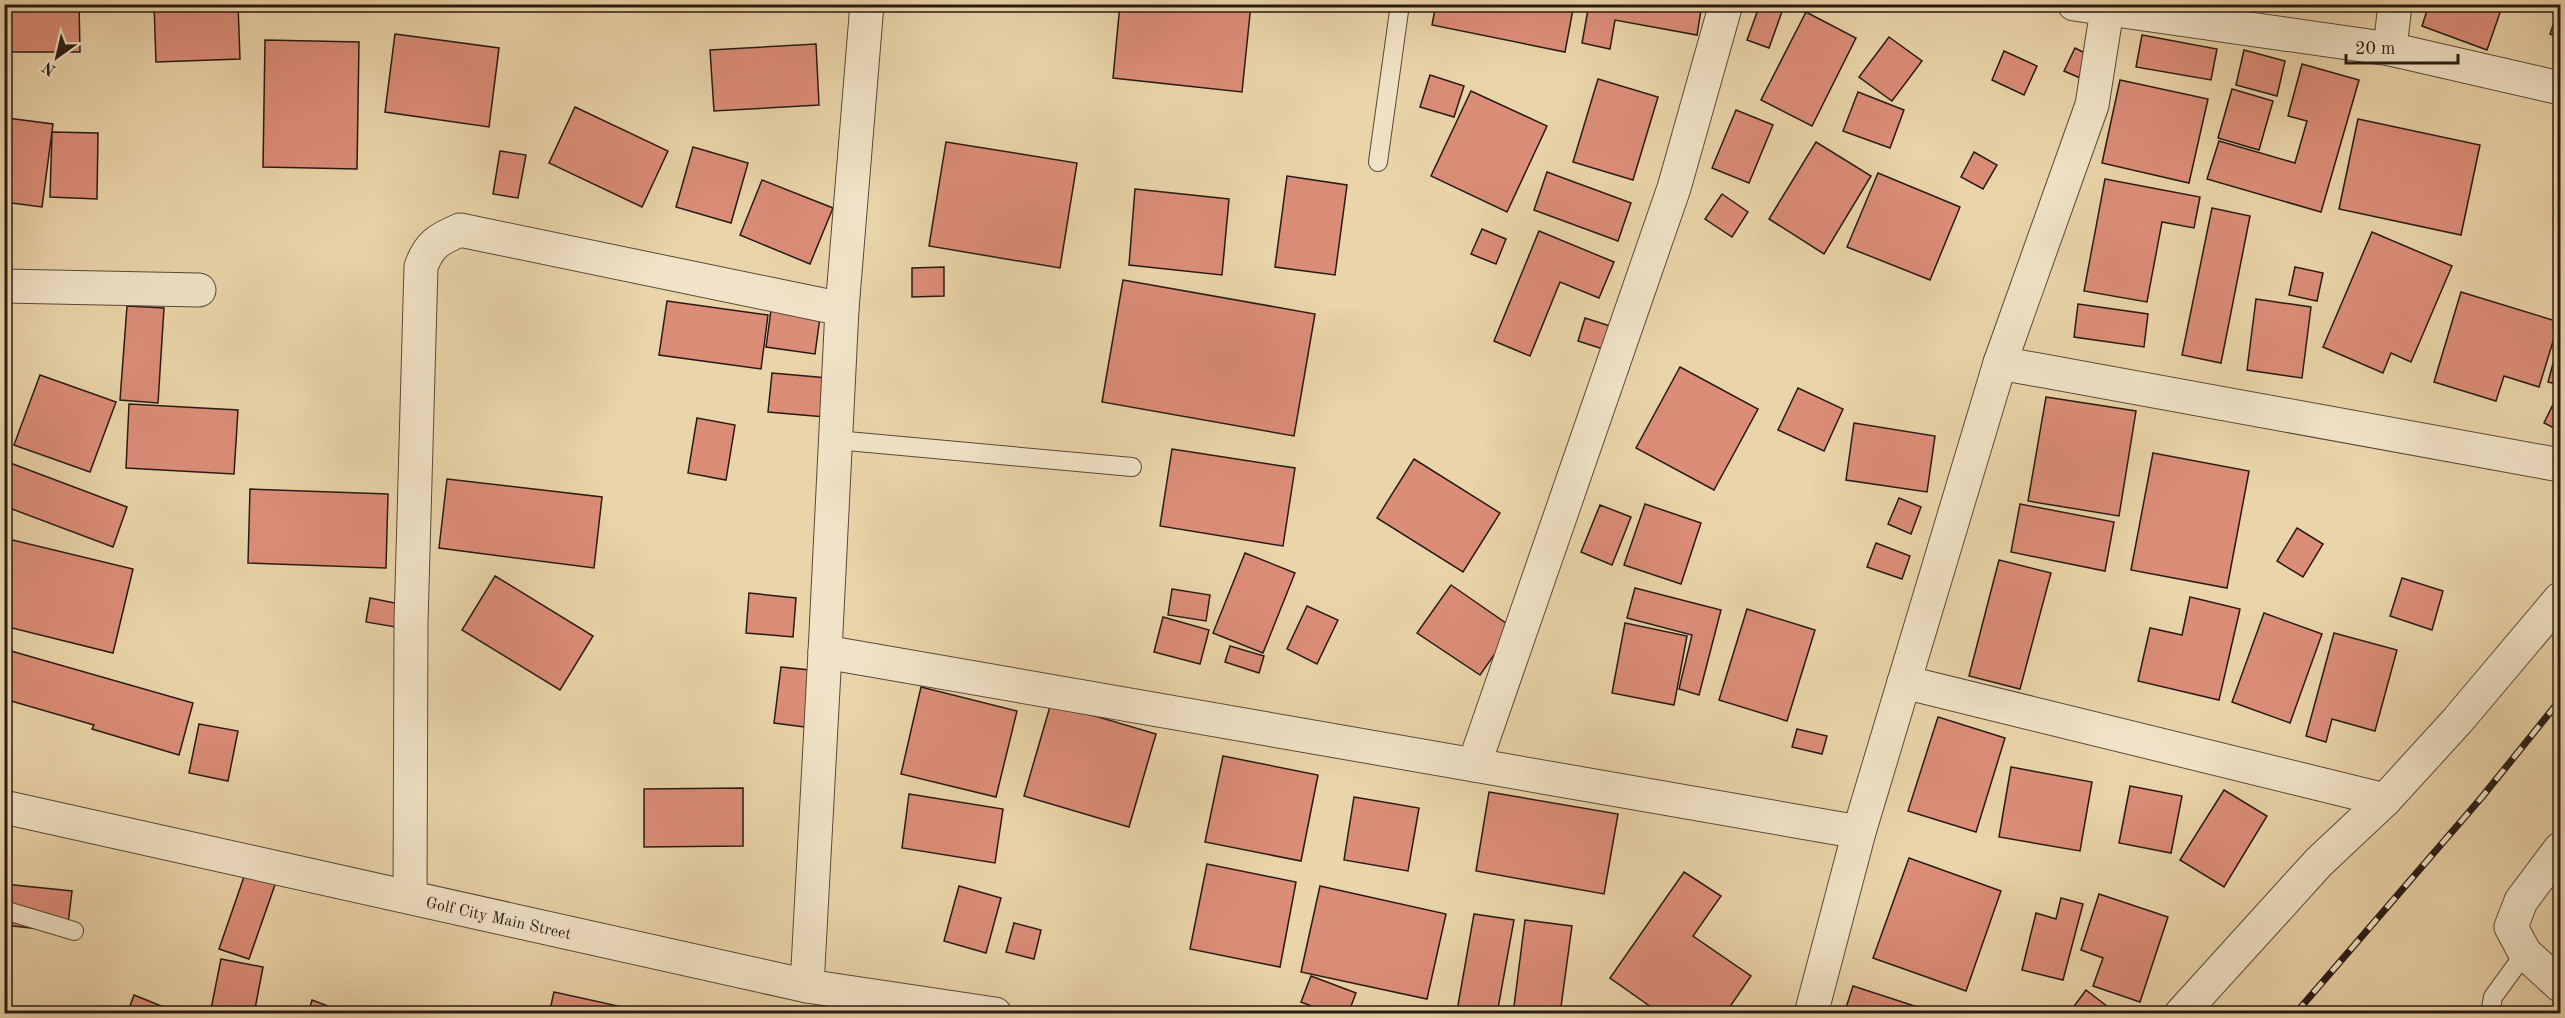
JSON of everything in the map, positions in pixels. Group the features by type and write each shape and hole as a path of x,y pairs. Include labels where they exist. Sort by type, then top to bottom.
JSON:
{"street":[{"path":"807,986 842,309 867,4"},
{"path":"1474,765 1674,188 1726,4"},
{"path":"2074,4 2390,49 2560,88"},
{"path":"2390,49 2394,4"},
{"path":"1811,1014 1859,832 2000,363 2092,105 2107,10"},
{"path":"410,897 411,611 421,267 426,252 441,237 460,230 842,309"},
{"path":"4,286 199,290"},
{"path":"2000,363 2560,465"},
{"path":"2181,1014 2319,862 2385,800 2458,720 2560,599"},
{"path":"825,652 1859,832"},
{"path":"1904,682 2385,800"},
{"name":"Golf City Main Street","path":"4,807 807,986 937,1009 994,1014"},
{"path":"2560,849 2521,901 2511,927 2525,953 2560,985"}],"lane":[{"path":"1378,162 1400,4"},
{"path":"836,440 1132,467"},
{"path":"4,910 74,931"},
{"path":"2490,1014 2493,998 2525,953"}],"building":[{"path":"10,4 79,4 80,52 10,52"},
{"path":"154,4 238,4 240,59 156,62"},
{"path":"525,4 602,4 601,10"},
{"path":"1120,4 1251,4 1242,92 1113,78"},
{"path":"1436,4 1574,4 1565,52 1432,25"},
{"path":"1589,4 1702,4 1697,35 1615,20 1610,49 1582,43"},
{"path":"1760,4 1784,6 1769,48 1747,40"},
{"path":"2429,4 2503,4 2487,50 2422,26"},
{"path":"2560,5 2560,38 2550,34"},
{"path":"1806,12 1856,38 1812,126 1761,100"},
{"path":"395,34 499,48 489,127 385,112"},
{"path":"2142,35 2217,49 2211,80 2136,67"},
{"path":"1889,37 1922,61 1892,101 1859,77"},
{"path":"265,40 359,42 357,169 263,167"},
{"path":"816,44 819,105 714,111 710,50"},
{"path":"2075,48 2097,59 2087,81 2064,71"},
{"path":"2244,50 2285,61 2277,96 2236,85"},
{"path":"2004,51 2037,66 2024,95 1992,80"},
{"path":"2302,64 2359,80 2321,212 2207,179 2219,141 2295,163 2307,121 2288,116"},
{"path":"1430,75 1464,86 1454,117 1420,107"},
{"path":"1598,79 1658,97 1633,180 1573,162"},
{"path":"2120,80 2208,99 2189,183 2102,163"},
{"path":"2232,89 2273,101 2259,150 2218,138"},
{"path":"1471,91 1547,126 1507,212 1431,176"},
{"path":"1858,92 1904,110 1890,148 1843,131"},
{"path":"575,107 668,151 642,207 549,163"},
{"path":"1736,110 1773,125 1749,183 1712,168"},
{"path":"7,118 53,124 42,207 4,202 4,135"},
{"path":"2358,119 2480,145 2461,235 2339,209"},
{"path":"52,132 98,133 97,199 50,197"},
{"path":"946,142 1077,163 1060,268 929,246"},
{"path":"1816,142 1871,176 1824,254 1769,219"},
{"path":"693,147 748,163 731,223 676,207"},
{"path":"500,151 526,155 518,198 493,194"},
{"path":"1974,152 1997,165 1983,189 1961,177"},
{"path":"1547,172 1631,203 1618,241 1534,210"},
{"path":"1878,173 1960,207 1930,280 1847,247"},
{"path":"1287,176 1347,185 1335,275 1275,267"},
{"path":"2105,179 2200,197 2194,228 2162,222 2147,302 2084,291"},
{"path":"762,180 833,208 810,264 740,235"},
{"path":"1135,189 1229,199 1222,275 1129,265"},
{"path":"1722,194 1748,212 1732,237 1705,219"},
{"path":"2212,208 2250,216 2221,363 2182,355"},
{"path":"1482,229 1506,239 1496,264 1471,254"},
{"path":"1539,231 1614,262 1599,298 1560,282 1530,356 1494,341"},
{"path":"2372,232 2452,266 2411,362 2391,353 2383,373 2323,347"},
{"path":"944,267 944,296 912,297 912,268"},
{"path":"2295,267 2323,273 2317,301 2289,295"},
{"path":"1123,280 1315,314 1294,436 1102,402"},
{"path":"2461,292 2559,322 2539,387 2504,376 2496,401 2434,382"},
{"path":"2256,299 2311,307 2302,378 2247,370"},
{"path":"667,301 768,315 761,369 659,355"},
{"path":"772,303 821,310 815,354 766,347"},
{"path":"2078,304 2148,314 2144,347 2074,337"},
{"path":"127,306 164,308 158,403 120,400"},
{"path":"1585,318 1610,326 1603,349 1578,341"},
{"path":"2560,338 2560,385 2548,382"},
{"path":"1680,367 1758,409 1714,490 1636,448"},
{"path":"772,373 828,378 825,417 768,412"},
{"path":"40,375 116,402 90,472 14,445"},
{"path":"1798,388 1843,409 1824,451 1778,430"},
{"path":"2560,390 2560,431 2544,423"},
{"path":"2046,397 2136,411 2119,516 2028,501"},
{"path":"129,404 238,410 234,474 126,468"},
{"path":"697,418 735,425 726,480 688,473"},
{"path":"1854,423 1935,436 1927,492 1846,480"},
{"path":"1172,449 1295,468 1283,546 1160,526"},
{"path":"2153,453 2249,471 2227,588 2131,570"},
{"path":"1414,459 1500,513 1463,572 1377,518"},
{"path":"5,461 127,507 113,547 4,506"},
{"path":"447,479 602,497 594,568 439,548"},
{"path":"250,489 388,494 386,568 248,563"},
{"path":"1899,498 1921,507 1911,534 1888,524"},
{"path":"1645,504 1701,523 1681,584 1624,565"},
{"path":"2020,504 2114,522 2105,571 2011,552"},
{"path":"1600,505 1631,517 1612,565 1581,552"},
{"path":"2297,528 2323,544 2303,577 2277,561"},
{"path":"4,538 133,569 113,653 4,626"},
{"path":"1876,543 1910,556 1902,579 1867,567"},
{"path":"1245,553 1295,573 1263,653 1213,633"},
{"path":"1999,560 2051,573 2020,689 1969,676"},
{"path":"495,576 593,636 560,690 462,630"},
{"path":"2402,578 2443,591 2432,630 2390,616"},
{"path":"1451,585 1513,628 1480,675 1417,633"},
{"path":"1635,588 1721,610 1699,695 1679,689 1692,635 1627,618"},
{"path":"1172,589 1210,595 1206,621 1168,615"},
{"path":"749,593 796,598 793,637 746,633"},
{"path":"2190,597 2240,609 2219,700 2138,681 2150,628 2182,635"},
{"path":"370,598 405,605 401,628 366,622"},
{"path":"1307,606 1338,620 1317,664 1287,649"},
{"path":"1747,609 1815,630 1787,721 1719,700"},
{"path":"2264,613 2322,634 2290,723 2232,702"},
{"path":"1163,617 1209,630 1200,664 1154,652"},
{"path":"1625,623 1687,636 1674,705 1612,693"},
{"path":"2334,633 2397,650 2375,731 2332,719 2326,742 2306,736"},
{"path":"1230,646 1264,656 1259,673 1225,662"},
{"path":"4,649 193,703 179,755 92,729 94,725 4,699"},
{"path":"781,667 819,671 812,728 774,723"},
{"path":"921,687 1017,711 996,797 901,774"},
{"path":"1051,703 1156,734 1129,827 1024,796"},
{"path":"1938,717 2005,738 1976,832 1908,811"},
{"path":"199,724 238,731 228,781 189,773"},
{"path":"1797,729 1827,736 1822,754 1792,747"},
{"path":"1223,756 1318,775 1301,861 1205,842"},
{"path":"2011,767 2092,782 2080,851 1999,837"},
{"path":"2130,786 2182,796 2171,853 2119,843"},
{"path":"743,788 743,846 644,847 644,789"},
{"path":"2224,790 2267,816 2224,887 2180,860"},
{"path":"1489,792 1618,814 1604,894 1476,871"},
{"path":"909,794 1003,809 995,863 902,848"},
{"path":"1354,797 1419,808 1408,871 1344,860"},
{"path":"1909,858 2001,891 1966,991 1873,958"},
{"path":"1207,864 1296,882 1280,967 1190,949"},
{"path":"246,871 276,882 249,959 219,949"},
{"path":"1684,872 1721,896 1693,936 1751,976 1725,1014 1674,1014 1667,1008 1661,1014 1610,978"},
{"path":"4,884 72,891 67,932 4,925"},
{"path":"959,886 1001,898 986,953 944,941"},
{"path":"1320,886 1446,914 1427,999 1301,972"},
{"path":"2099,894 2168,917 2140,1002 2093,986 2103,958 2081,950"},
{"path":"2061,898 2083,904 2063,980 2022,970 2036,913 2056,919"},
{"path":"1474,914 1514,920 1497,1014 1457,1011"},
{"path":"1525,920 1572,926 1560,1014 1513,1014"},
{"path":"1014,923 1041,930 1034,959 1006,952"},
{"path":"221,959 263,967 254,1014 210,1014"},
{"path":"1311,976 1356,993 1348,1014 1332,1014 1301,1002"},
{"path":"1853,986 1933,1012 1932,1014 1844,1014"},
{"path":"2086,990 2117,1014 2069,1013"},
{"path":"554,992 650,1013 650,1014 549,1014"},
{"path":"134,995 181,1014 127,1014"},
{"path":"312,1000 349,1014 308,1014"}],"railway":[{"path":"2295,1014 2482,797 2560,700"}]}
